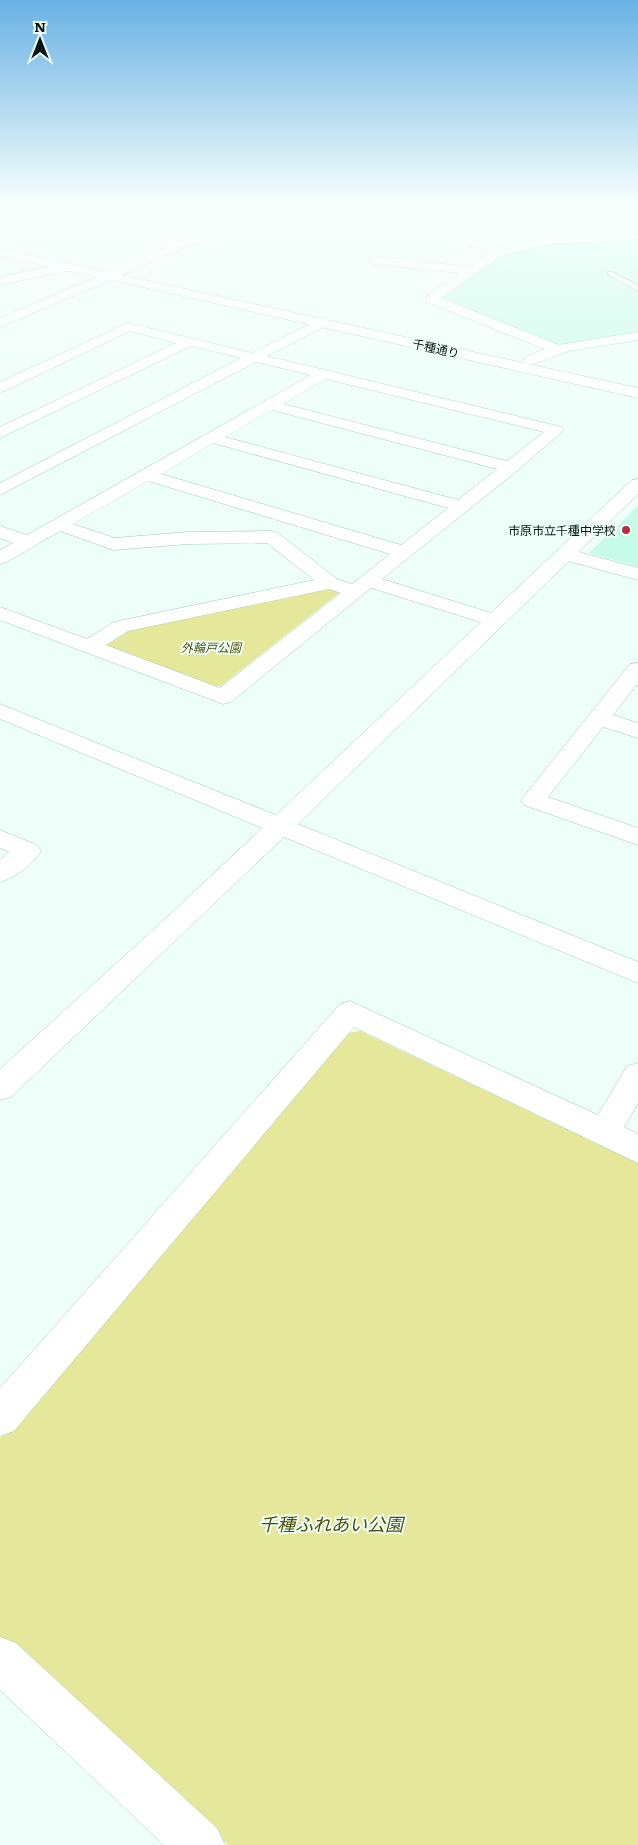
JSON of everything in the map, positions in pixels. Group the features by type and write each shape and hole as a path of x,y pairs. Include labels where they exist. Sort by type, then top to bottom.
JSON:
{"street":[{"path":"0,323 80,289"},
{"name":"千種通り","path":"180,289 638,393"},
{"name":"千種通り","path":"187,289 638,384"},
{"path":"445,289 432,298 558,350"},
{"path":"0,490 322,322"},
{"path":"0,388 128,327 556,430 223,697 0,613"},
{"path":"529,361 541,354 558,350 638,336"},
{"path":"0,433 189,342"},
{"path":"0,558 322,374"},
{"path":"270,405 510,467"},
{"path":"212,438 461,506"},
{"path":"147,475 404,552"},
{"path":"0,1088 281,825 638,484"},
{"path":"59,525 113,544 188,538 271,536 330,583"},
{"path":"0,532 28,542"},
{"path":"564,554 638,574"},
{"path":"89,647 121,626 330,583 361,586 494,620"},
{"path":"638,669 533,800 638,837"},
{"path":"0,710 638,973"},
{"path":"599,718 638,731"},
{"path":"0,838 28,851 0,873"},
{"path":"0,1416 350,1012 638,1149"},
{"path":"604,1133 638,1075"},
{"path":"0,1659 200,1845"}],"shaded area":[{"path":"452,289 638,289 638,334 568,346 553,345 442,300 441,297"},
{"name":"市原市立千種中学校","path":"638,506 638,567 589,553"}],"green space":[{"name":"外輪戸公園","path":"324,587 336,589 339,593 221,686 210,686 104,647 125,628"},
{"name":"千種ふれあい公園","path":"360,1031 638,1163 638,1845 228,1845 0,1637 0,1438 347,1033"}],"place":[{"name":"市原市立千種中学校","path":"626,530"}]}
